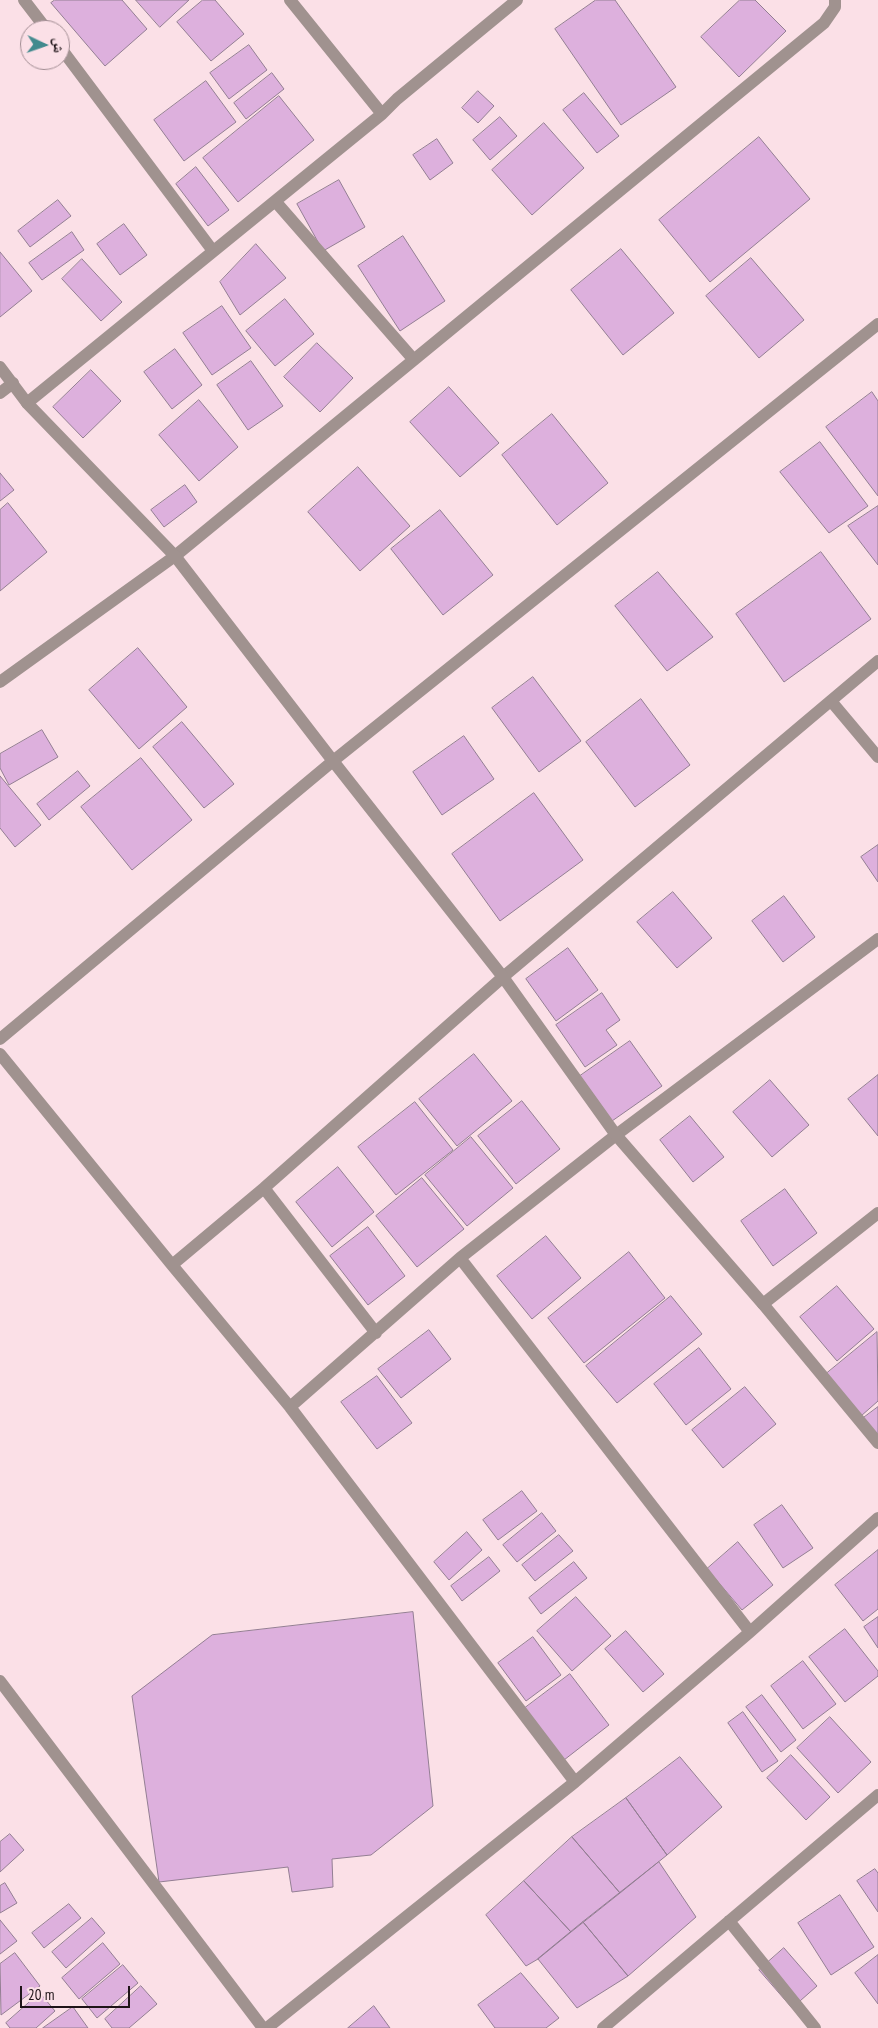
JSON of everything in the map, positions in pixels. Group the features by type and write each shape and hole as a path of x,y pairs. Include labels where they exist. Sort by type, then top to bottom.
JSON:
{"street":[{"path":"24,0 39,20"},
{"path":"290,0 382,114"},
{"path":"27,403 382,114 397,99 517,0"},
{"path":"0,682 175,556 824,23 835,7 836,0"},
{"path":"70,60 213,251"},
{"path":"275,201 414,360"},
{"path":"0,1039 333,761 878,324"},
{"path":"0,367 27,403 175,556 503,977 616,1135 763,1304 878,1443"},
{"path":"0,393 13,383"},
{"path":"172,1265 264,1188 503,977 878,661"},
{"path":"831,701 878,757"},
{"path":"290,1407 460,1258 616,1135 878,939"},
{"path":"0,1054 290,1407 575,1782"},
{"path":"264,1188 376,1333"},
{"path":"763,1304 878,1213"},
{"path":"460,1258 750,1632"},
{"path":"0,1681 265,2028 575,1782 750,1632 878,1518"},
{"path":"603,2028 878,1795"},
{"path":"729,1921 815,2028"}],"building":[{"path":"55,0 122,0 147,29 105,66 70,25 70,20 66,20 51,3"},
{"path":"136,0 189,0 160,27"},
{"path":"203,0 215,0 244,34 211,61 177,22"},
{"path":"596,0 615,0 676,87 621,125 555,29"},
{"path":"740,0 755,0 786,31 739,77 701,37"},
{"path":"249,45 267,70 229,99 210,73"},
{"path":"272,73 284,89 246,119 234,103"},
{"path":"206,81 236,122 184,161 154,120"},
{"path":"478,91 494,106 478,123 462,108"},
{"path":"584,93 619,136 597,153 563,110"},
{"path":"279,96 314,140 238,202 203,158"},
{"path":"500,117 517,136 490,160 473,140"},
{"path":"544,123 584,168 532,215 492,170"},
{"path":"759,137 810,199 710,282 659,220"},
{"path":"437,139 453,163 430,180 413,155"},
{"path":"196,167 229,210 208,226 176,184"},
{"path":"339,180 365,227 323,251 297,204"},
{"path":"58,200 71,216 30,247 18,231"},
{"path":"124,224 147,255 120,275 97,244"},
{"path":"72,232 84,250 42,280 29,263"},
{"path":"403,236 445,301 400,331 358,266"},
{"path":"256,244 286,278 240,315 220,282"},
{"path":"621,249 674,313 623,355 571,290"},
{"path":"0,252 32,291 0,317"},
{"path":"751,258 804,320 759,358 706,296"},
{"path":"82,259 122,302 101,321 62,279"},
{"path":"285,299 314,334 275,366 246,331"},
{"path":"222,306 251,348 212,375 183,333"},
{"path":"317,343 353,378 320,412 284,377"},
{"path":"175,349 202,385 172,409 144,372"},
{"path":"251,361 283,406 248,430 217,385"},
{"path":"91,370 121,401 83,438 53,407"},
{"path":"449,387 499,443 460,477 410,422"},
{"path":"872,392 878,401 878,496 826,427"},
{"path":"199,400 238,447 199,481 159,435"},
{"path":"552,414 608,483 557,525 502,455"},
{"path":"820,442 868,506 829,533 780,472"},
{"path":"358,467 410,526 360,571 308,512"},
{"path":"0,473 14,490 0,501"},
{"path":"185,485 197,502 164,527 151,510"},
{"path":"8,503 47,552 0,591 0,510"},
{"path":"878,506 878,565 848,526"},
{"path":"440,510 493,575 443,615 391,549"},
{"path":"821,552 871,619 784,682 736,614"},
{"path":"658,572 713,637 667,671 615,606"},
{"path":"138,648 187,707 139,749 89,690"},
{"path":"533,677 581,741 539,772 492,708"},
{"path":"641,699 690,765 635,807 586,742"},
{"path":"182,722 234,784 204,808 153,747"},
{"path":"42,730 58,757 9,785 0,768 0,754"},
{"path":"464,736 494,779 442,815 413,772"},
{"path":"141,758 192,820 132,870 81,807"},
{"path":"78,771 90,786 49,820 37,804"},
{"path":"0,776 41,825 15,847 0,828"},
{"path":"534,793 583,860 500,921 452,854"},
{"path":"878,845 878,882 861,857"},
{"path":"673,892 712,938 677,968 637,922"},
{"path":"784,896 815,937 783,962 752,921"},
{"path":"568,948 598,990 556,1021 526,979"},
{"path":"602,993 620,1020 606,1030 617,1045 585,1067 556,1025"},
{"path":"630,1041 662,1086 612,1121 580,1076"},
{"path":"474,1054 512,1101 457,1146 419,1099"},
{"path":"878,1075 878,1136 848,1099"},
{"path":"770,1080 809,1125 772,1157 733,1112"},
{"path":"522,1101 560,1149 516,1184 478,1136"},
{"path":"415,1102 453,1150 396,1195 358,1147"},
{"path":"690,1116 724,1157 693,1182 660,1140"},
{"path":"471,1137 513,1188 467,1226 425,1175"},
{"path":"338,1167 374,1212 332,1247 296,1202"},
{"path":"422,1178 464,1229 417,1267 376,1216"},
{"path":"785,1189 817,1233 773,1266 741,1221"},
{"path":"368,1227 405,1276 368,1305 330,1256"},
{"path":"546,1236 581,1278 532,1319 497,1276"},
{"path":"629,1252 665,1298 584,1363 548,1318"},
{"path":"837,1286 874,1329 837,1361 800,1317"},
{"path":"671,1296 702,1334 617,1403 586,1366"},
{"path":"429,1330 451,1359 401,1398 378,1369"},
{"path":"877,1332 878,1401 861,1416 826,1374"},
{"path":"699,1348 731,1389 686,1425 654,1384"},
{"path":"377,1376 412,1423 377,1449 341,1402"},
{"path":"745,1387 776,1424 723,1468 692,1430"},
{"path":"878,1407 878,1440 862,1419"},
{"path":"522,1491 537,1511 498,1540 483,1520"},
{"path":"782,1505 813,1548 783,1568 754,1525"},
{"path":"542,1513 556,1531 517,1562 503,1545"},
{"path":"467,1532 482,1550 449,1580 434,1562"},
{"path":"559,1535 573,1551 535,1581 522,1565"},
{"path":"738,1542 773,1585 742,1610 707,1569"},
{"path":"878,1550 878,1609 863,1621 835,1585"},
{"path":"489,1557 500,1571 462,1601 451,1586"},
{"path":"574,1562 587,1578 541,1614 529,1598"},
{"path":"576,1597 611,1636 572,1671 537,1631"},
{"path":"413,1612 433,1806 371,1855 332,1859 333,1887 292,1892 288,1867 159,1882 132,1696 212,1635"},
{"path":"878,1617 878,1648 864,1627"},
{"path":"845,1629 878,1671 878,1676 845,1702 809,1657"},
{"path":"626,1631 664,1674 643,1692 605,1649"},
{"path":"533,1637 561,1675 526,1701 498,1663"},
{"path":"803,1661 836,1704 803,1729 771,1686"},
{"path":"570,1674 609,1725 564,1760 525,1708"},
{"path":"762,1695 796,1740 781,1752 746,1707"},
{"path":"743,1712 778,1761 762,1772 728,1723"},
{"path":"830,1717 871,1762 838,1793 797,1748"},
{"path":"791,1755 830,1797 806,1820 767,1778"},
{"path":"680,1757 722,1807 667,1855 626,1798"},
{"path":"626,1798 667,1855 620,1893 572,1837"},
{"path":"10,1834 24,1850 0,1872 0,1842"},
{"path":"572,1837 620,1893 571,1932 524,1881"},
{"path":"659,1862 696,1917 628,1976 583,1922"},
{"path":"875,1869 878,1873 878,1912 857,1881"},
{"path":"524,1881 571,1932 538,1959 526,1966 486,1915"},
{"path":"5,1883 17,1903 0,1913 0,1886"},
{"path":"840,1895 874,1947 831,1975 798,1923"},
{"path":"69,1904 81,1918 44,1948 32,1933"},
{"path":"92,1918 105,1933 66,1968 52,1952"},
{"path":"0,1920 17,1941 0,1954"},
{"path":"583,1922 628,1976 577,2008 538,1959"},
{"path":"103,1943 120,1964 79,1999 62,1978"},
{"path":"784,1948 817,1986 792,2008 759,1970"},
{"path":"15,1953 40,1986 1,2015 0,1964"},
{"path":"878,1955 878,2004 855,1973"},
{"path":"123,1965 138,1983 97,2018 82,1999"},
{"path":"521,1973 559,2018 546,2028 495,2028 478,2005"},
{"path":"141,1986 157,2004 129,2028 112,2028 105,2019"},
{"path":"40,1993 55,2011 36,2028 10,2028 6,2023"},
{"path":"374,2006 390,2028 348,2028"},
{"path":"73,2007 88,2028 43,2028"}]}
